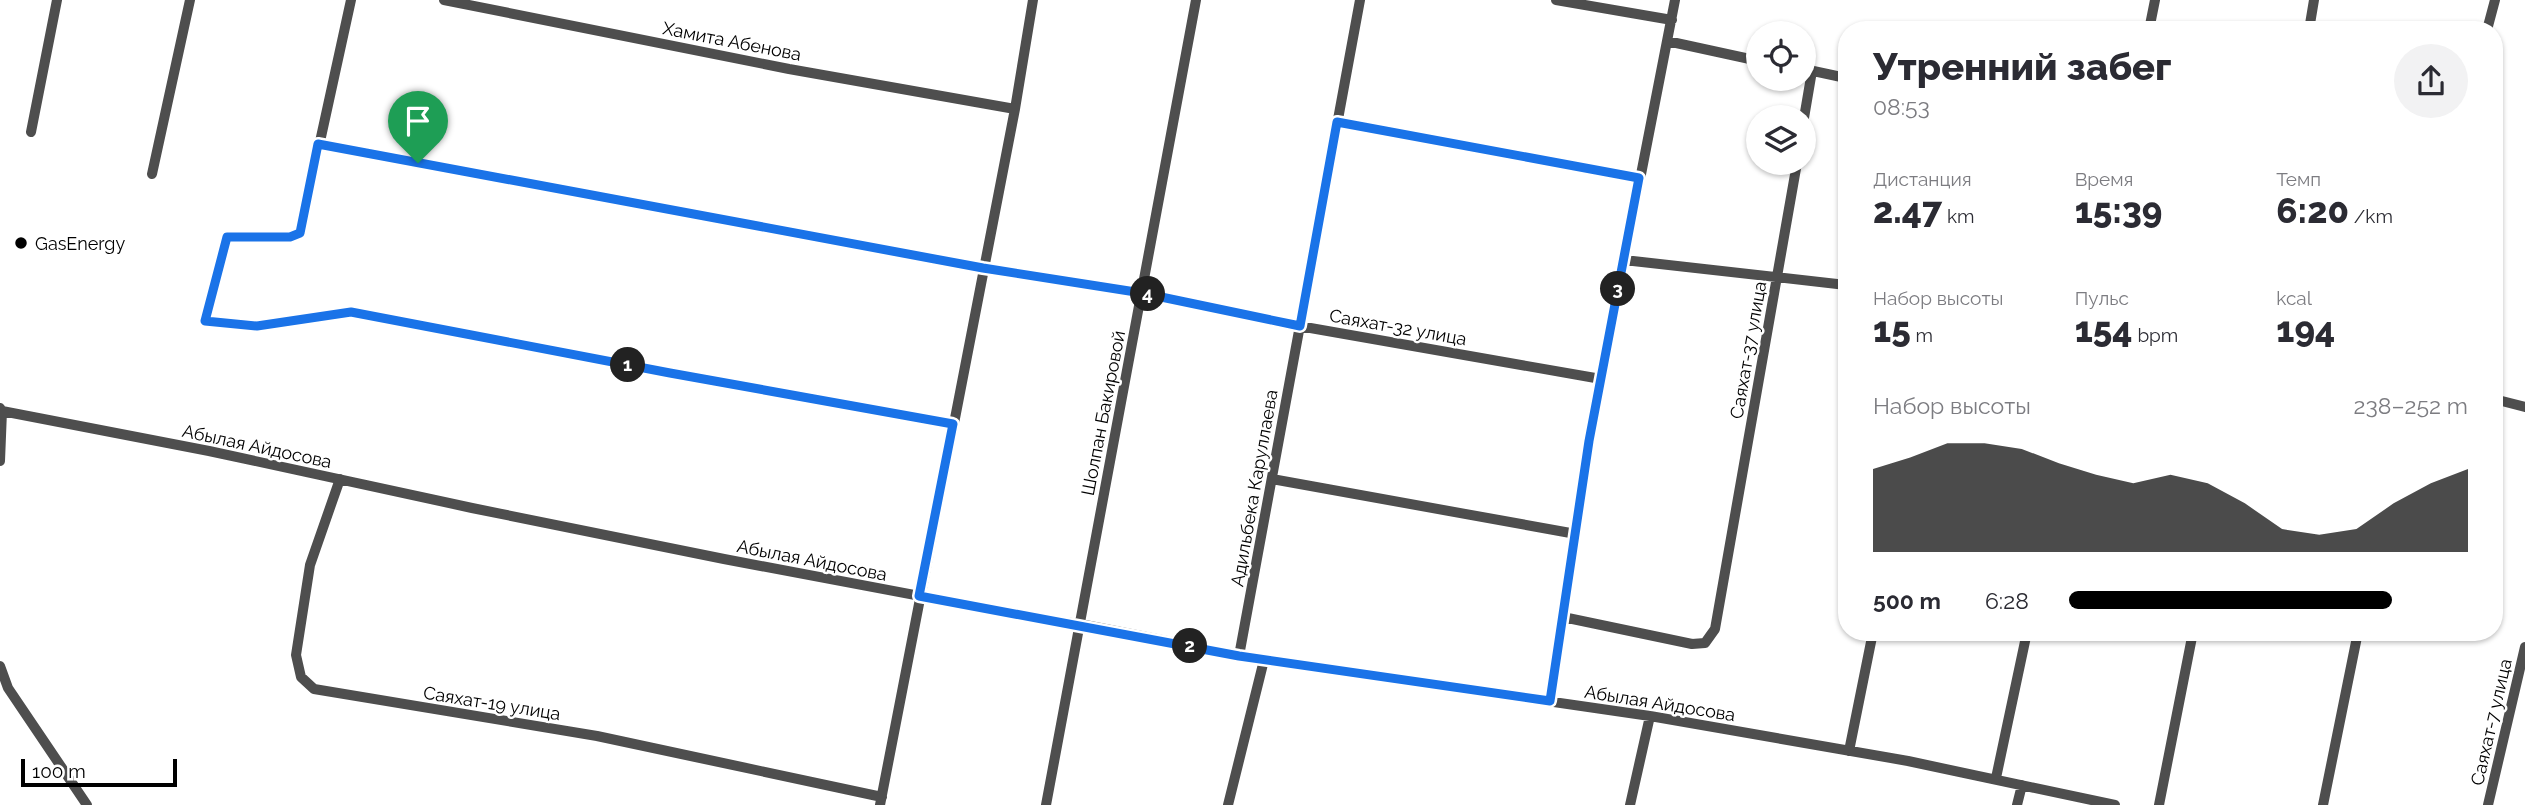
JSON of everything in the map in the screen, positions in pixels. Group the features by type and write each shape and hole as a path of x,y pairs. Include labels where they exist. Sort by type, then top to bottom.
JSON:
{"street":[{"path":"31,132 57,0"},
{"path":"152,174 190,0"},
{"path":"351,0 300,233 290,237 227,237 205,321 257,326 351,312 953,424"},
{"name":"Хамита Абенова","path":"444,0 789,69 1015,109"},
{"path":"881,801 1015,109 1033,0"},
{"name":"Шолпан Бакировой","path":"1046,805 1196,0"},
{"name":"Адильбека Каруллаева","path":"1239,656 1360,0"},
{"path":"1556,0 1672,20"},
{"path":"1550,701 1589,441 1675,0"},
{"path":"2151,21 2155,0"},
{"path":"2310,21 2314,0"},
{"path":"2489,21 2494,0"},
{"path":"1667,41 1746,58"},
{"path":"1816,72 1838,76"},
{"path":"1337,122 1639,178"},
{"name":"Саяхат-32 улица","path":"318,144 983,268 1142,293 1300,326 1601,379"},
{"name":"Саяхат-37 улица","path":"1563,617 1692,644 1705,643 1715,629 1795,175"},
{"path":"1624,260 1838,284"},
{"path":"2503,401 2525,407"},
{"path":"0,461 1,409"},
{"name":"Абылая Айдосова","path":"1,409 671,548 1239,656 1650,716 1996,778 2115,805"},
{"path":"1272,479 1576,534"},
{"name":"Саяхат-19 улица","path":"340,480 310,565 296,655 301,677 314,690 597,736 881,801"},
{"path":"1849,751 1871,641"},
{"path":"1996,778 2025,641"},
{"path":"2159,805 2191,641"},
{"path":"2323,805 2356,641"},
{"name":"Саяхат-7 улица","path":"2488,805 2525,647"},
{"path":"1228,805 1264,660"},
{"path":"0,666 9,688 87,805"},
{"path":"1630,805 1650,716"},
{"path":"2017,805 2022,785"}],"place":[{"name":"GasEnergy","path":"21,243"}],"route":[{"path":"1337,122 1639,178 1589,441 1550,701 1239,656 1080,624 919,596 953,424 351,312 257,326 205,321 227,237 290,237 300,233 318,144 418,163 983,268 1142,293 1300,326 1337,122"}]}
